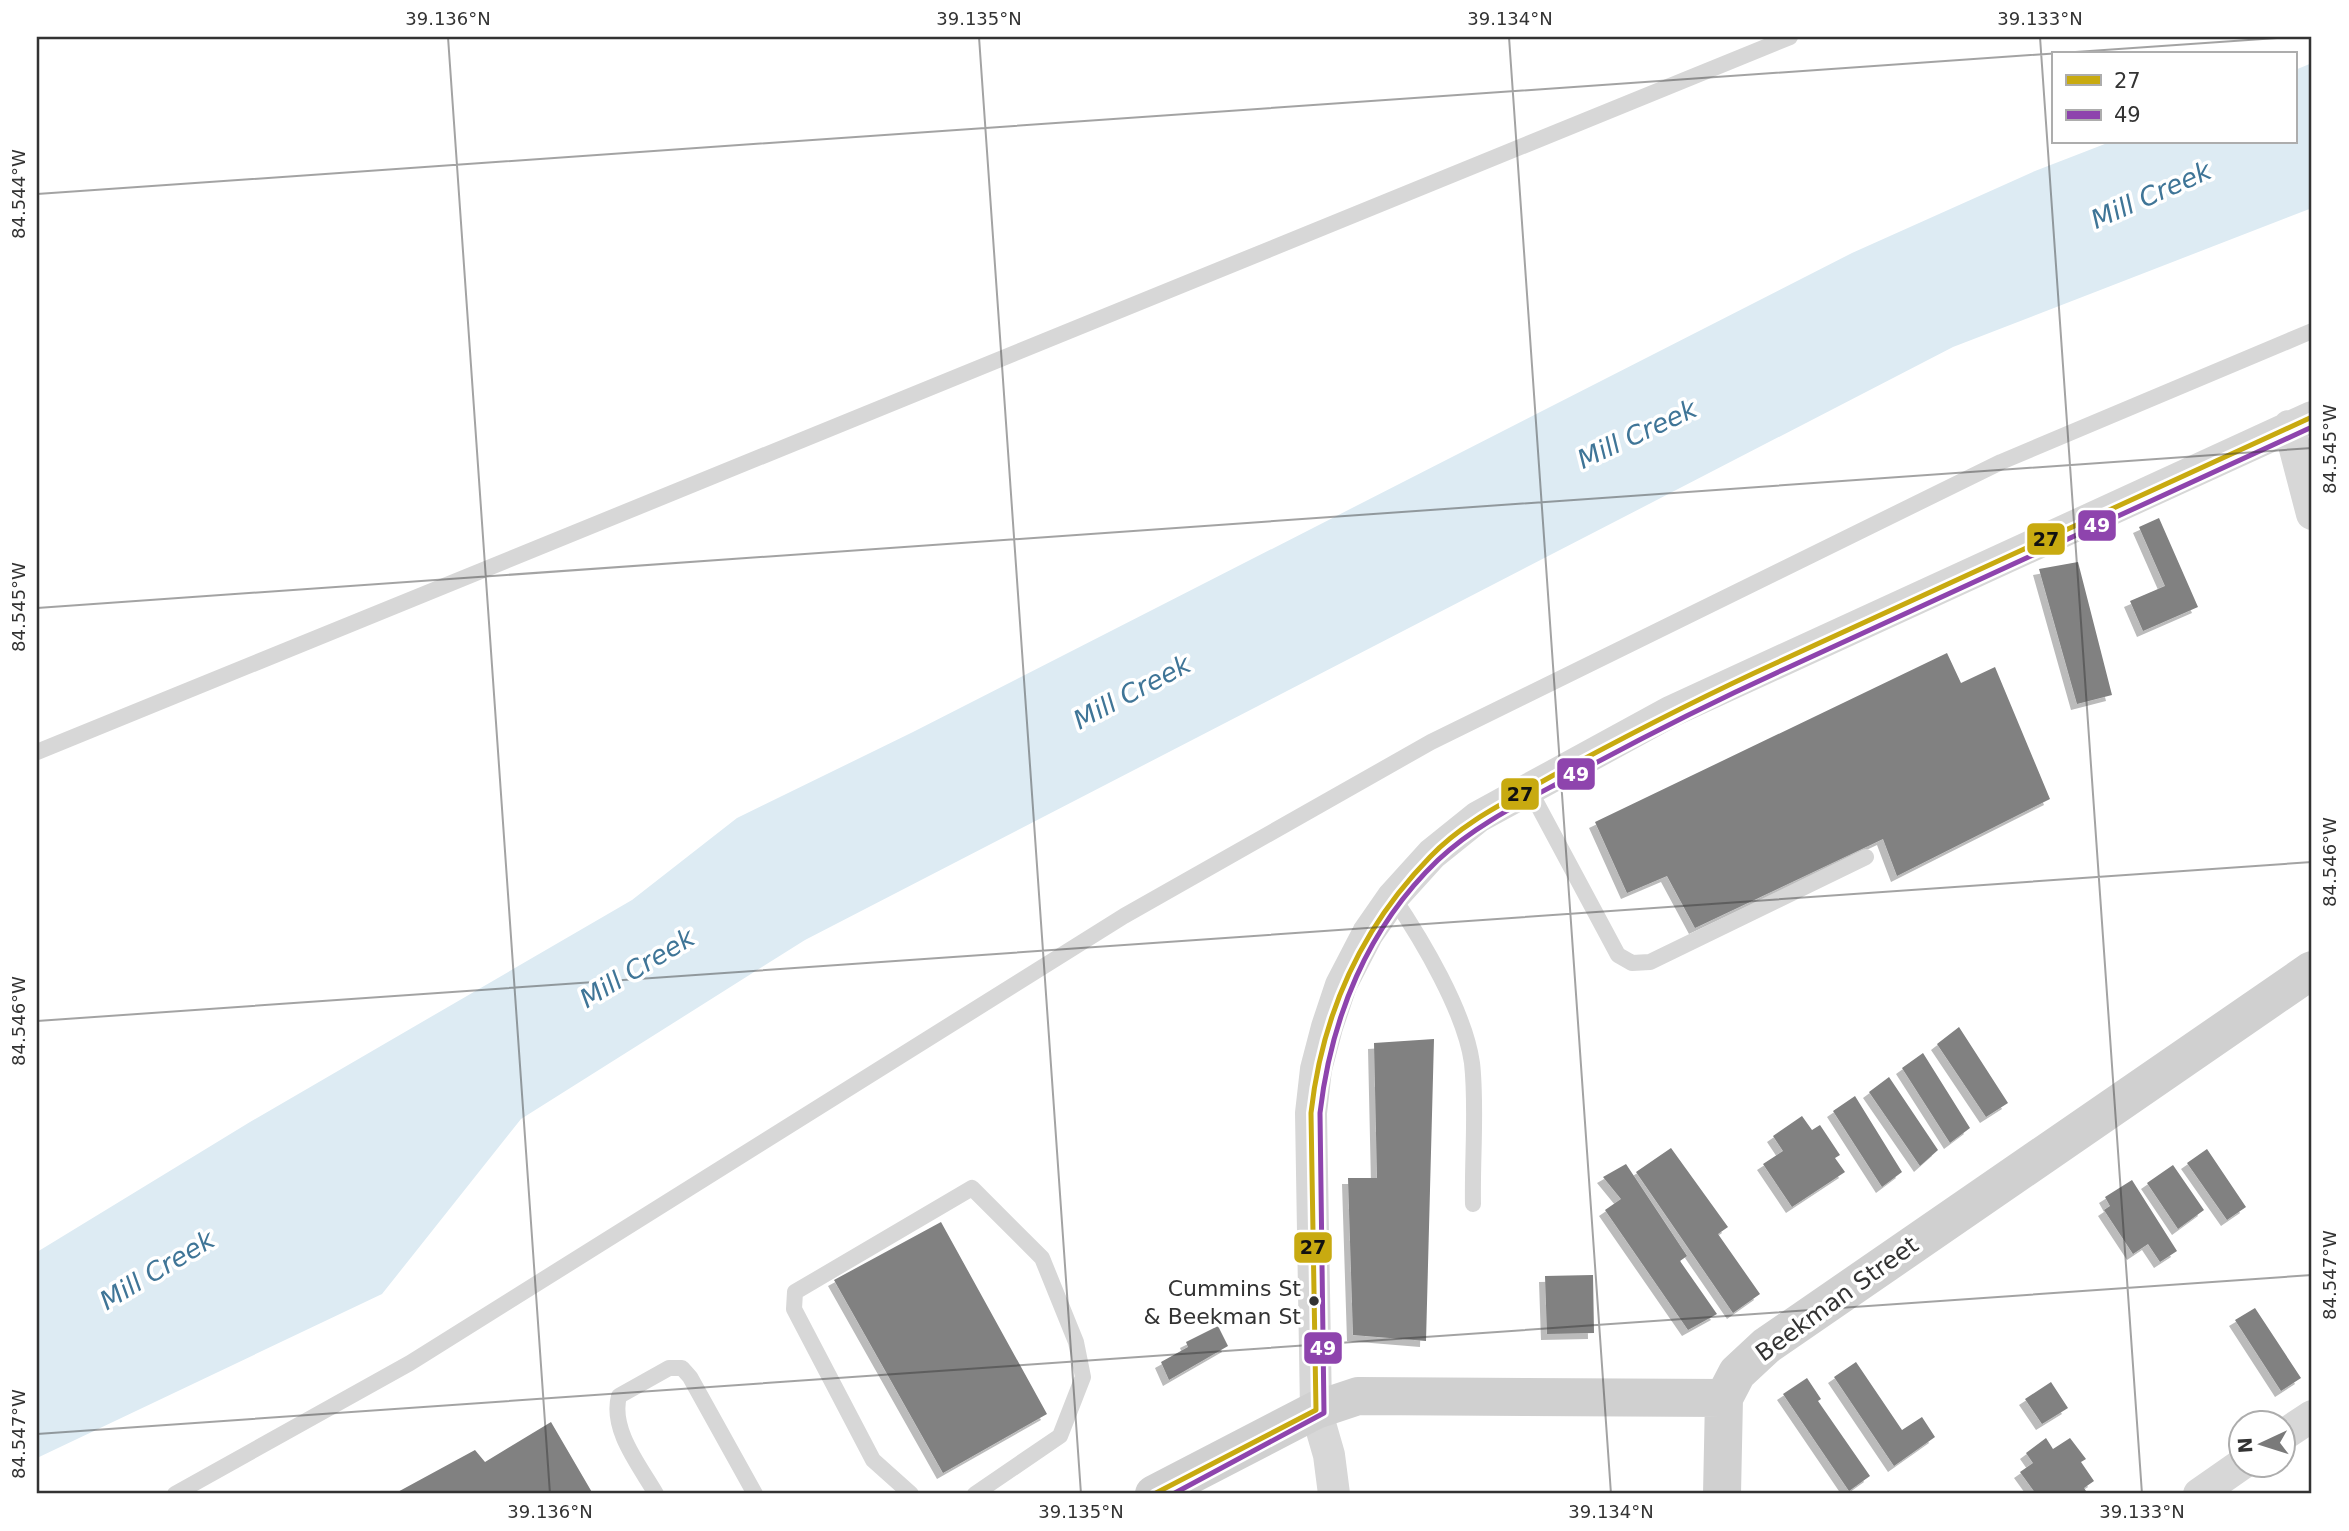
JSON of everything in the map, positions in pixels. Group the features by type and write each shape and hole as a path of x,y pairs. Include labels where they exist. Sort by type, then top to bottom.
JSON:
{"main road":[{"name":"Beekman Street","path":"1724,1398 1737,1373 1766,1346 2312,970"},
{"path":"1154,1494 1316,1410 1358,1396 1724,1398 1722,1494"}],"street":[{"path":"1334,1494 1329,1455 1316,1410 1311,1113 1316,1069 1336,999 1368,933 1394,897 1441,846 1478,817 1528,787 1670,712 2301,421 2312,514"},
{"path":"2296,1427 2312,1416"},
{"path":"2199,1494 2226,1476"}],"lane":[{"path":"37,752 1790,37"},
{"path":"175,1494 410,1363 1124,916 1431,742 2001,462 2312,331"},
{"path":"1528,787 1618,955 1632,963 1650,962 1866,858"},
{"path":"1394,897 1420,937 1452,1000 1472,1062 1473,1204"},
{"path":"911,1494 873,1460 794,1308 795,1292 972,1188 1042,1258 1076,1342 1083,1377 1060,1436 975,1494"},
{"path":"656,1494 617,1423 618,1396 668,1368 682,1368 690,1377 755,1494"}],"water":[{"name":"Mill Creek","path":"2312,63 2312,208 1953,347 805,940 521,1119 382,1294 37,1458 37,1252 250,1122 632,900 737,818 913,732 1852,253 2035,171 2105,144 2296,144 2296,70"}],"building":[{"path":"2159,518 2198,607 2143,631 2130,601 2165,586 2139,527"},
{"path":"2078,562 2112,695 2077,704 2039,569"},
{"path":"1947,653 1961,683 1995,667 2050,799 1897,876 1883,839 1695,928 1667,876 1627,893 1595,822"},
{"path":"1959,1027 2008,1103 1986,1117 1937,1044"},
{"path":"1434,1039 1426,1341 1353,1335 1348,1178 1377,1178 1374,1043"},
{"path":"1923,1053 1970,1128 1950,1143 1902,1068"},
{"path":"1889,1077 1938,1150 1920,1166 1869,1092"},
{"path":"1855,1096 1902,1172 1882,1187 1833,1111"},
{"path":"1802,1116 1812,1130 1820,1125 1840,1155 1835,1158 1845,1172 1792,1207 1763,1164 1783,1151 1773,1136"},
{"path":"1671,1148 1728,1227 1718,1234 1760,1294 1733,1313 1636,1172"},
{"path":"2207,1149 2246,1207 2227,1220 2187,1163"},
{"path":"1626,1164 1687,1256 1680,1261 1717,1314 1688,1330 1605,1210 1621,1199 1603,1177"},
{"path":"2173,1165 2204,1210 2178,1229 2147,1183"},
{"path":"2132,1180 2177,1251 2160,1262 2148,1244 2133,1254 2104,1210 2110,1206 2105,1197"},
{"path":"941,1222 1047,1414 943,1473 834,1280"},
{"path":"1593,1275 1594,1333 1547,1334 1545,1276"},
{"path":"2255,1308 2301,1378 2281,1391 2235,1320"},
{"path":"1218,1326 1228,1346 1169,1380 1161,1362 1188,1347 1186,1342"},
{"path":"1856,1362 1902,1430 1922,1417 1935,1437 1894,1466 1834,1377"},
{"path":"1807,1378 1821,1399 1818,1401 1870,1476 1849,1491 1783,1394"},
{"path":"2051,1382 2068,1408 2042,1424 2025,1399"},
{"path":"551,1422 593,1494 394,1494 475,1450 485,1462"},
{"path":"2046,1438 2053,1449 2070,1438 2086,1459 2081,1462 2094,1481 2084,1488 2088,1494 2036,1494 2020,1472 2033,1463 2026,1453"}],"transit line":[{"name":"27","path":"1154,1494 1316,1410 1311,1113 1324,1041 1348,975 1364,944 1405,885 1443,844 1504,803 1607,746 1691,704 2312,417"},
{"name":"49","path":"1173,1494 1324,1413 1320,1113 1325,1078 1343,1009 1372,945 1413,886 1438,860 1452,847 1499,815 1703,708 2312,427"}],"place":[{"name":"Cummins St & Beekman St","path":"1314,1301"}]}
